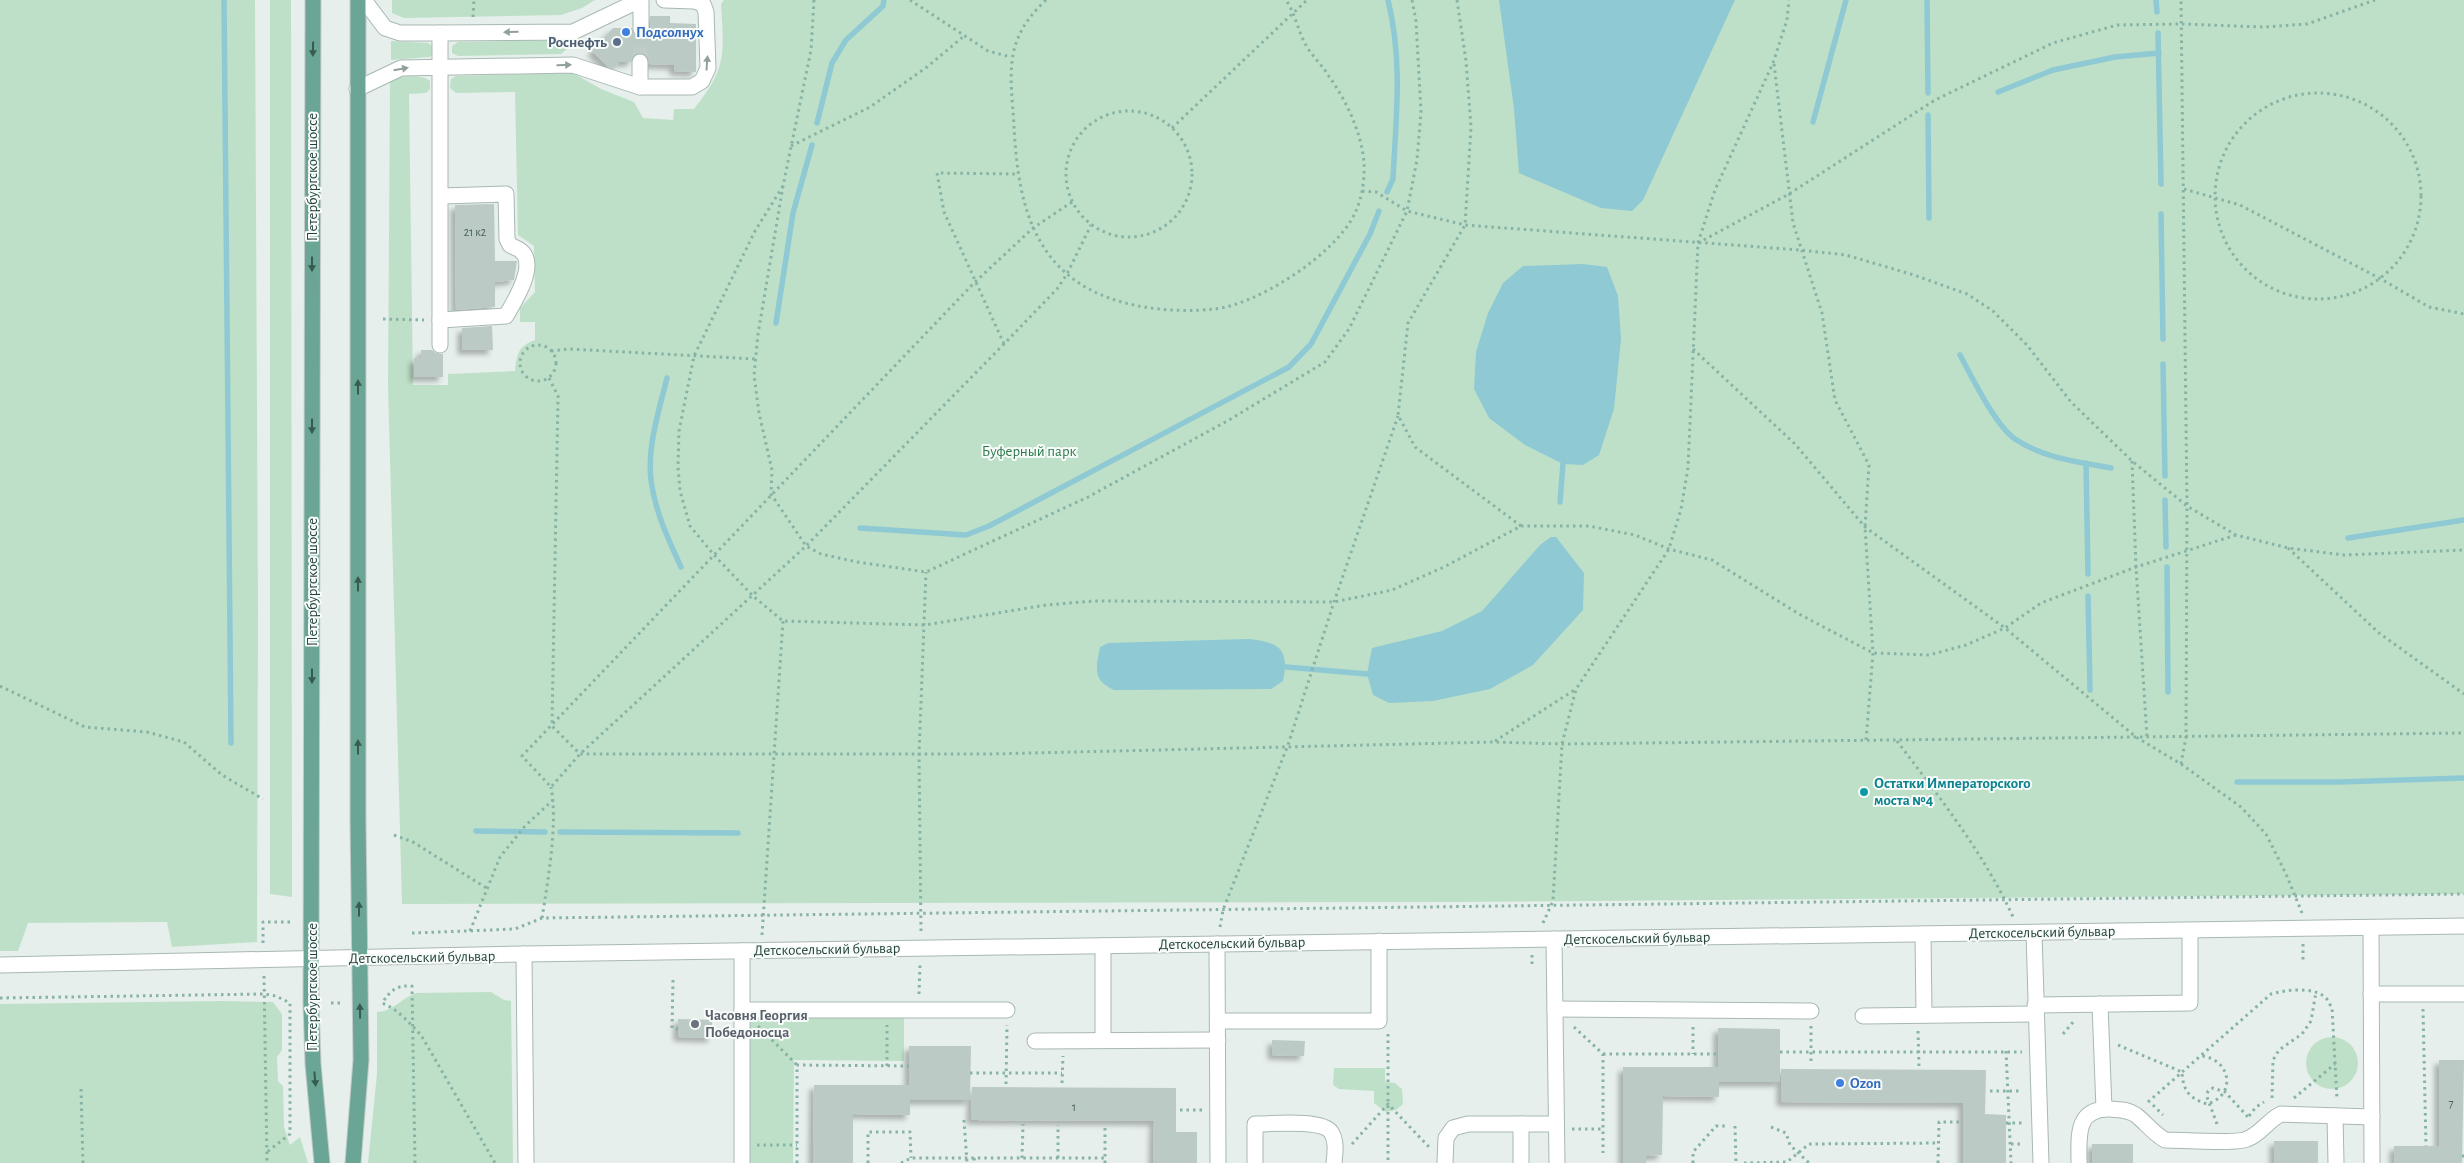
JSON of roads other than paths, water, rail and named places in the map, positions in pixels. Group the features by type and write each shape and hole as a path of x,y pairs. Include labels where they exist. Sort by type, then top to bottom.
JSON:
{"main road":[{"name":"Петербургское шоссе","path":"314,0 311,960 313,1064 322,1163"},
{"path":"353,1163 360,1060 358,0"}],"street":[{"path":"364,0 385,28 400,33 572,32 640,0 641,29"},
{"path":"357,89 400,68 572,65 640,86 692,87 702,81 708,68 706,12 703,4 694,1 664,0"},
{"path":"440,33 442,196 439,222 440,345"},
{"path":"640,62 640,86"},
{"path":"440,320 506,316 523,288 525,278 525,258 521,251 510,245 507,239 506,194 442,196"},
{"name":"Детскосельский бульвар","path":"0,965 311,960 524,954 1103,946 1218,940 1379,941 2464,926"},
{"path":"2371,928 2372,1163"},
{"path":"1863,1016 2035,1010 2100,1004 2190,1003 2190,930"},
{"path":"2034,933 2035,1010 2042,1163"},
{"path":"1921,1015 1923,934"},
{"path":"1554,938 1557,1163"},
{"path":"1218,940 1218,1163"},
{"path":"1218,1021 1379,1020 1379,941"},
{"path":"1103,946 1103,1040"},
{"path":"742,951 742,1163"},
{"path":"524,954 526,1163"},
{"path":"2371,994 2464,994"},
{"path":"2100,1004 2104,1109"},
{"path":"1555,1009 1811,1010"},
{"path":"742,1010 1008,1010"},
{"path":"1035,1041 1218,1040"},
{"path":"2078,1163 2081,1124 2089,1113 2104,1109 2126,1110 2136,1116 2154,1134 2165,1140 2245,1141 2257,1135 2269,1120 2281,1114 2372,1117"},
{"path":"2336,1163 2340,1116"},
{"path":"1255,1163 1255,1124 1316,1124 1330,1131 1335,1141 1334,1163"},
{"path":"1445,1163 1446,1138 1453,1128 1468,1124 1521,1124 1556,1127"},
{"path":"1521,1124 1521,1163"}],"water":[{"path":"1499,0 1735,0 1643,200 1632,211 1601,208 1519,173 1514,109"},
{"path":"1583,264 1607,267 1618,296 1621,339 1614,409 1599,455 1583,465 1563,464 1525,445 1489,418 1474,389 1476,352 1488,313 1503,283 1523,266"},
{"path":"1551,537 1556,537 1584,573 1583,610 1533,665 1490,689 1433,701 1389,703 1373,695 1367,674 1372,648 1442,631 1482,611 1540,545"},
{"path":"1248,639 1274,645 1283,654 1285,670 1283,681 1271,689 1114,690 1102,682 1097,673 1100,647 1108,643"}],"waterway":[{"path":"224,0 231,743"},
{"path":"817,123 832,63 846,40 883,6 884,0"},
{"path":"1387,192 1393,179 1397,111 1396,45 1388,0"},
{"path":"1813,122 1846,0"},
{"path":"1927,0 1928,93"},
{"path":"2156,0 2157,12"},
{"path":"2158,33 2161,184"},
{"path":"1998,92 2053,70 2115,57 2159,53"},
{"path":"1928,115 1929,218"},
{"path":"776,323 793,213 812,145"},
{"path":"860,528 966,535 989,526 1289,367 1311,344 1370,234 1379,211"},
{"path":"2161,214 2163,339"},
{"path":"1960,355 1992,412 2007,432 2015,439 2049,455 2111,468"},
{"path":"2163,364 2165,476"},
{"path":"667,378 652,442 650,467 653,491 659,514 681,567"},
{"path":"2086,463 2088,574"},
{"path":"1560,502 1563,464"},
{"path":"2165,500 2166,547"},
{"path":"2348,538 2464,520"},
{"path":"2167,567 2168,692"},
{"path":"2088,596 2090,690"},
{"path":"1286,667 1367,674"},
{"path":"2237,782 2339,782 2464,778"},
{"path":"476,831 545,832"},
{"path":"560,832 738,833"}],"tunnel":[{"path":"640,62 641,29"}],"place":[{"name":"Подсолнух","path":"626,32"},
{"name":"Роснефть","path":"617,42"},
{"name":"Остатки Императорского моста №4","path":"1864,792"},
{"name":"Часовня Георгия Победоносца","path":"695,1024"},
{"name":"Ozon","path":"1840,1083"}],"park label":[{"name":"Буферный парк","path":"1029,451"}]}
